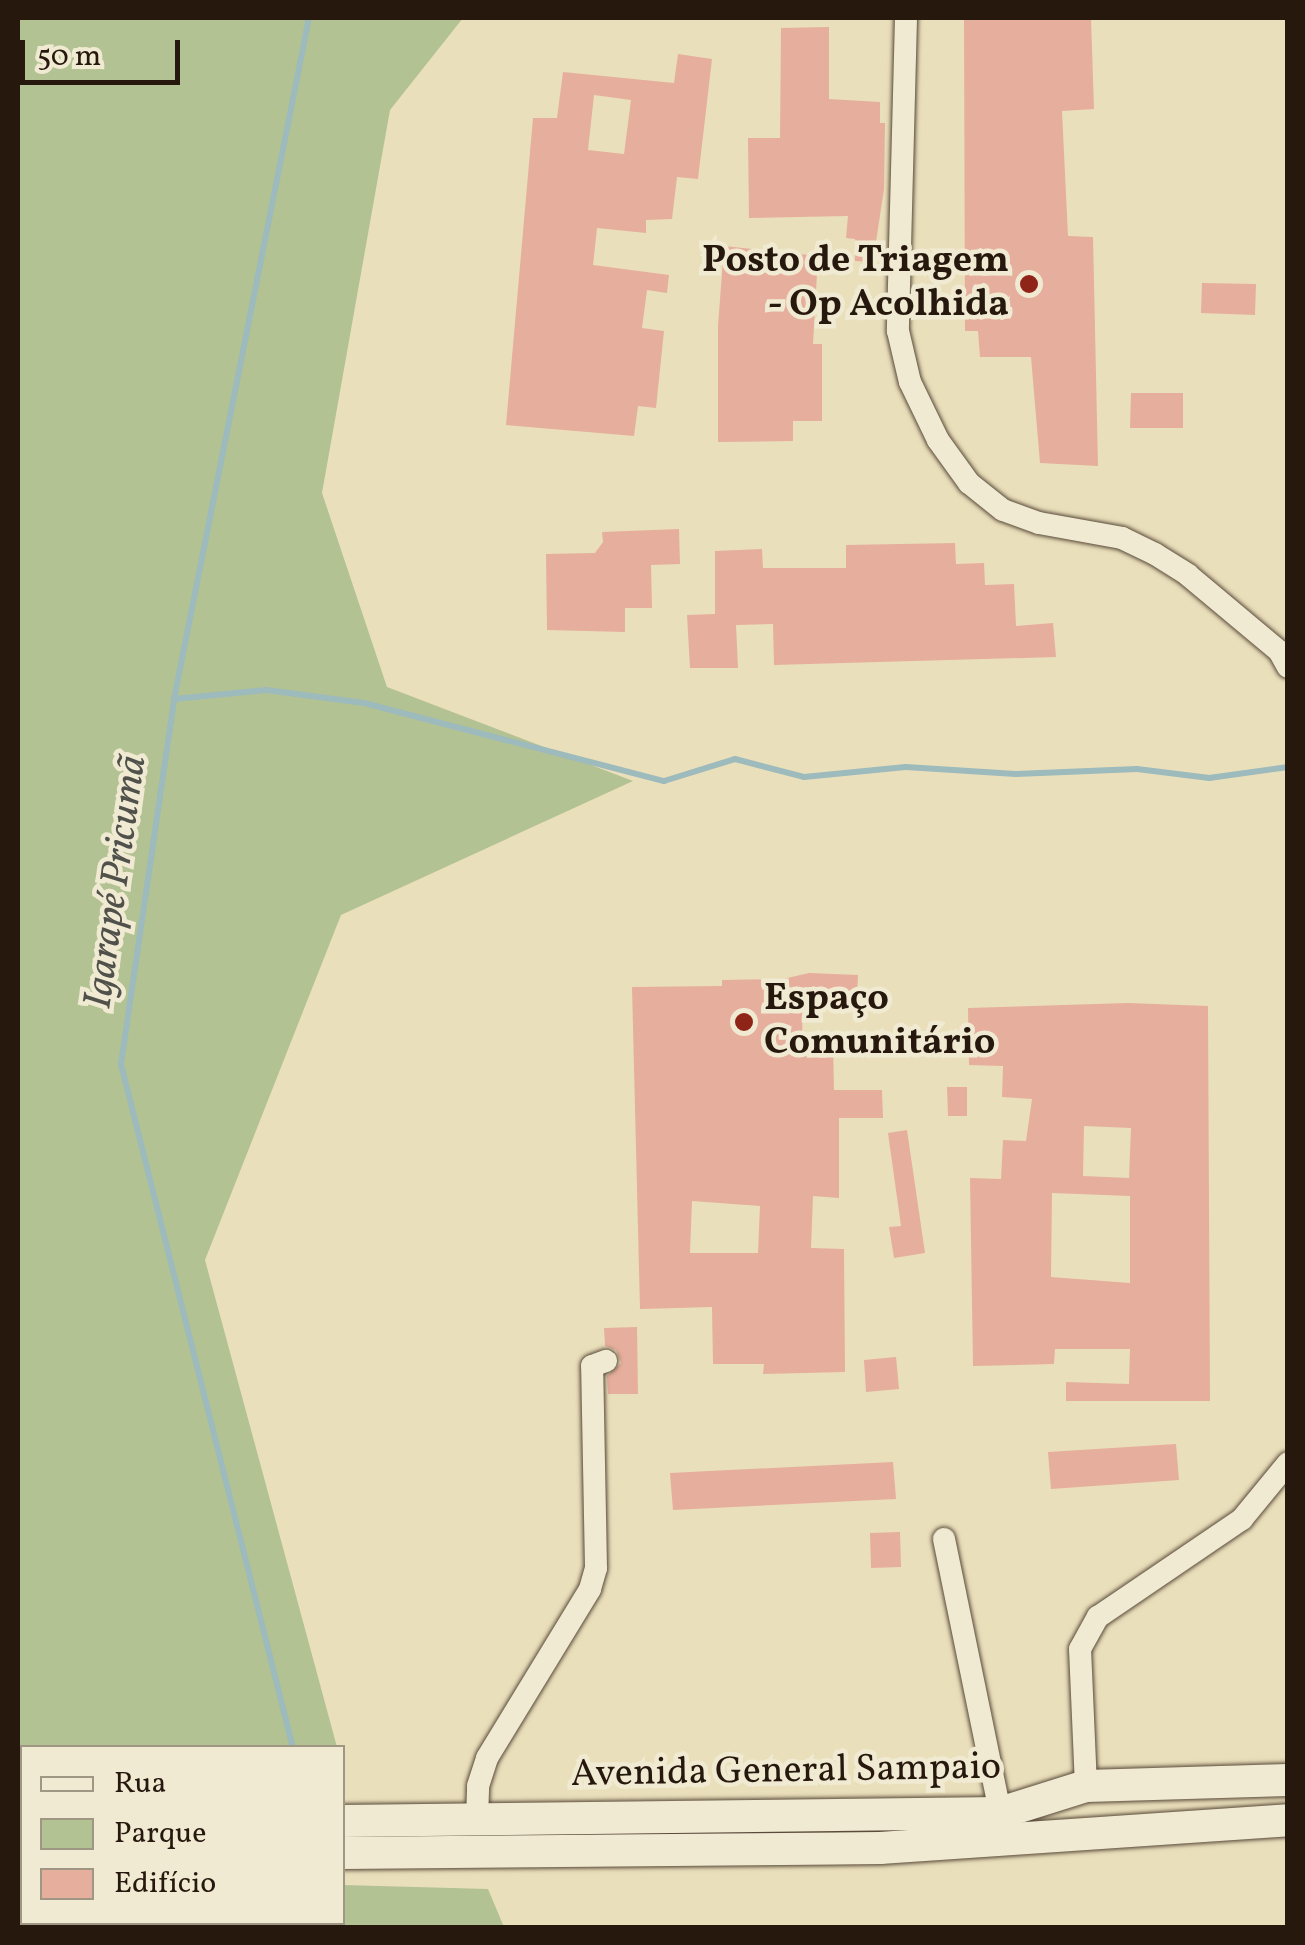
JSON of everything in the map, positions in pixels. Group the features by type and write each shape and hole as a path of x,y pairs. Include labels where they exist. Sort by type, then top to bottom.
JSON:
{"street":[{"path":"906,18 898,331 910,382 938,440 969,483 1003,510 1039,523 1122,538 1155,554 1188,575 1279,651 1288,667"},
{"path":"476,1819 478,1786 487,1758 590,1588 596,1568 592,1366 606,1361"},
{"path":"1086,1786 1080,1649 1098,1616 1242,1519 1288,1463"},
{"path":"944,1539 1000,1812"},
{"name":"Avenida General Sampaio","path":"345,1852 378,1837 476,1819 1000,1812 1086,1786 1288,1780"},
{"path":"880,1814 880,1848"},
{"name":"Avenida General Sampaio","path":"345,1822 378,1837 880,1848 1288,1820"}],"green space":[{"path":"18,18 463,18 390,110 322,493 387,687 633,781 341,915 205,1260 336,1745 20,1745 18,1774"},
{"path":"345,1885 488,1889 504,1927 249,1925 345,1925"}],"building":[{"name":"Posto de Triagem - Op Acolhida","path":"964,18 1091,18 1094,109 1062,111 1068,236 1093,237 1098,466 1040,463 1031,357 980,357 978,331 965,331"},
{"path":"829,27 829,99 880,102 880,123 885,123 884,189 873,262 855,261 855,239 846,238 848,216 749,218 748,138 780,138 781,28"},
{"path":"678,54 712,59 698,179 677,177 672,219 646,220 646,233 597,228 593,265 669,275 667,293 647,290 642,328 664,331 656,408 638,406 634,436 506,425 533,118 557,118 563,72 674,83","holes":["594,95 631,100 624,154 588,150"]},
{"path":"724,246 818,256 813,344 822,344 822,421 793,421 793,441 718,442 718,326"},
{"path":"1202,283 1256,284 1255,315 1201,313"},
{"path":"1131,393 1183,393 1183,428 1130,428"},
{"path":"679,529 680,564 651,565 652,608 625,608 625,632 547,630 546,554 595,553 603,542 602,532"},
{"path":"955,543 956,564 984,563 985,585 1014,584 1016,626 1053,623 1056,657 774,665 773,624 736,625 738,668 690,668 687,615 715,614 715,551 762,549 763,568 846,568 846,545"},
{"path":"809,973 858,975 857,995 803,992 802,1041 833,1043 834,1090 882,1090 883,1118 839,1118 839,1198 813,1196 811,1248 844,1249 845,1372 763,1374 764,1364 713,1364 712,1307 640,1309 632,987 722,986 722,980 783,979","holes":["692,1201 760,1206 758,1253 690,1253"]},
{"path":"1128,1003 1208,1006 1210,1401 1066,1401 1066,1382 1129,1384 1130,1349 1055,1349 1054,1364 973,1366 970,1178 1001,1179 1003,1140 1026,1141 1032,1099 1002,1097 1003,1066 969,1065 968,1008","holes":["1084,1126 1131,1128 1129,1178 1083,1176","1052,1193 1130,1196 1130,1283 1051,1277"]},
{"path":"947,1087 967,1087 967,1116 948,1116"},
{"path":"907,1130 925,1253 894,1258 889,1227 901,1226 888,1133"},
{"path":"637,1327 638,1394 608,1394 607,1376 621,1363 616,1350 605,1346 604,1328"},
{"path":"896,1357 899,1389 866,1392 864,1360"},
{"path":"1176,1444 1179,1480 1051,1489 1048,1452"},
{"path":"893,1462 896,1499 673,1510 670,1473"},
{"path":"900,1532 901,1567 871,1568 870,1533"}],"waterway":[{"name":"Igarapé Pricumã","path":"292,1745 121,1064 174,699 309,18"},
{"path":"174,699 266,690 364,703 664,781 735,759 804,777 906,767 1016,774 1137,769 1209,778 1288,767"}],"place":[{"name":"Posto de Triagem - Op Acolhida","path":"1029,284"},
{"name":"Espaço Comunitário","path":"744,1022"}]}
